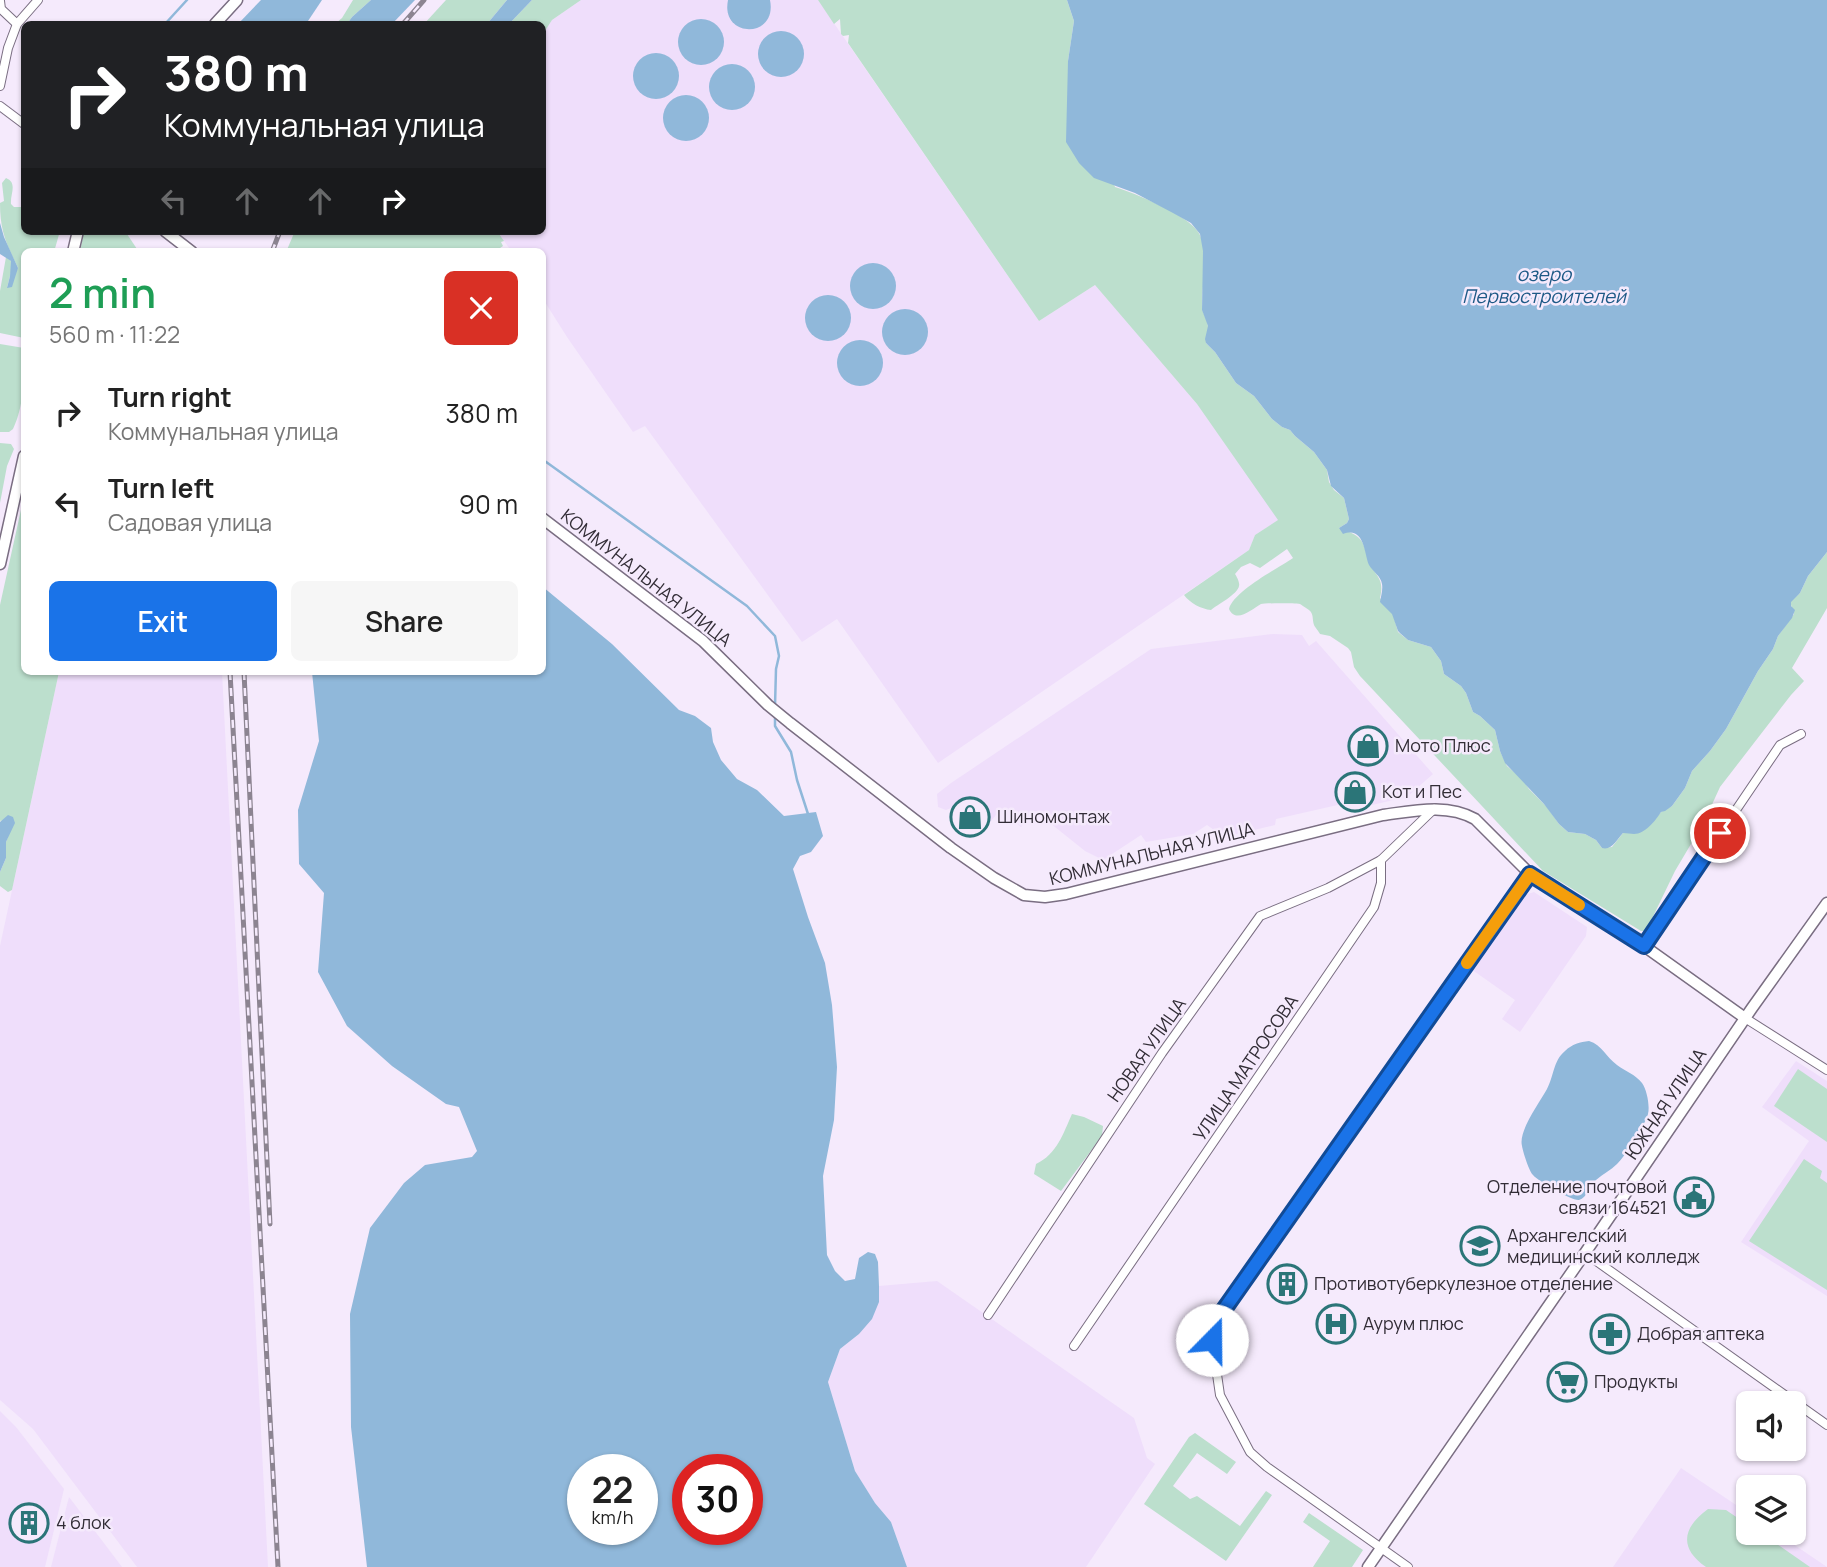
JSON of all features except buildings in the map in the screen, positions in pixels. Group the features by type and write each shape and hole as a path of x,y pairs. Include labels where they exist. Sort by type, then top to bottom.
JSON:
{"main road":[{"path":"218,21 237,0"},
{"path":"170,235 187,248"},
{"path":"0,564 21,470"},
{"name":"КОММУНАЛЬНАЯ УЛИЦА","path":"546,521 703,641 790,723 951,848 993,878 1024,894 1045,897 1066,894 1383,815 1434,809 1466,814 1475,819 1530,874 1644,946 1745,1017"},
{"name":"ЮЖНАЯ УЛИЦА","path":"1368,1567 1745,1017 1827,903"}],"street":[{"path":"0,86 16,24 38,0"},
{"path":"0,1 1,9 16,24"},
{"path":"0,106 21,122"},
{"path":"1644,946 1780,745 1801,734"},
{"path":"1381,860 1434,809"},
{"name":"НОВАЯ УЛИЦА","path":"988,1315 1162,1053 1260,916 1328,888 1381,860"},
{"name":"УЛИЦА МАТРОСОВА","path":"1074,1346 1374,907 1381,883 1381,860"},
{"path":"1408,1567 1267,1467 1250,1452 1220,1395 1212,1340 1218,1318 1530,874"},
{"path":"1745,1017 1827,1070"},
{"path":"1585,1253 1827,1426"}],"shaded area":[{"path":"581,0 818,0 1039,321 1095,285 1197,404 1279,520 1255,535 1249,550 938,763 837,619 802,642 645,426 633,432 567,337 546,304 546,248 509,248 500,235 546,235 546,28 552,20"},
{"path":"1273,634 1302,635 1309,646 1316,641 1433,774 1407,797 1372,805 1364,799 1276,819 1275,825 1224,837 1207,825 1193,834 1146,842 1141,835 1103,860 1085,851 1035,811 1021,827 1000,810 987,826 961,804 946,810 938,807 937,794 951,783 1151,649"},
{"path":"58,675 222,675 268,1567 137,1567 33,1429 0,1400 0,946"},
{"path":"1534,892 1587,927 1586,936 1520,1032 1502,1019 1515,1000 1471,969 1522,896"},
{"path":"1796,1061 1827,1081 1827,1296 1741,1242 1809,1141 1762,1107"},
{"path":"937,1281 1134,1418 1147,1458 1155,1464 1086,1567 907,1567 891,1522 875,1503 855,1471 828,1382 840,1349 859,1334 879,1302 879,1286"},
{"path":"0,1411 16,1427 64,1489 45,1567 0,1567"},
{"path":"1681,1468 1736,1505 1736,1545 1795,1545 1827,1567 1613,1567"},
{"path":"69,1497 122,1567 51,1567"}],"green space":[{"path":"353,0 371,0 349,21 338,21"},
{"path":"446,0 507,0 490,21 427,21"},
{"path":"532,0 581,0 552,20 546,29 546,21 512,21"},
{"path":"818,0 1067,0 1074,21 1068,61 1115,187 1175,213 1200,235 1204,260 1202,306 1208,329 1206,343 1236,383 1254,396 1272,419 1290,430 1314,452 1327,470 1334,490 1344,498 1349,519 1339,528 1356,535 1362,541 1368,560 1380,581 1380,598 1393,614 1398,632 1408,640 1431,647 1441,661 1444,674 1466,693 1473,712 1495,730 1507,766 1522,779 1568,832 1585,834 1596,840 1602,848 1612,847 1623,833 1647,828 1661,812 1672,806 1685,788 1692,771 1726,729 1778,636 1794,614 1790,602 1800,593 1808,576 1827,552 1827,608 1792,668 1804,681 1720,787 1646,931 1641,931 1543,871 1360,676 1348,648 1330,636 1320,634 1308,609 1300,604 1268,603 1240,615 1232,613 1229,609 1239,595 1293,558 1287,549 1260,568 1250,563 1241,567 1235,574 1239,583 1238,589 1211,610 1186,598 1184,595 1249,550 1255,535 1278,520 1197,404 1095,285 1039,321 848,43 849,35 841,34 840,19 834,24"},
{"path":"6,178 10,180 13,186 11,204 21,207 21,235 59,235 55,248 21,248 21,337 0,333 0,291 6,257 11,261 12,268 7,288 18,268 7,244 1,221 0,203 4,201 2,183"},
{"path":"83,235 128,235 136,248 81,248"},
{"path":"293,235 500,235 504,241 501,242 503,246 500,248 288,248"},
{"path":"0,344 21,348 21,404 13,429 0,432"},
{"path":"0,443 11,444 14,449 7,466 0,503"},
{"path":"21,510 21,675 58,675 12,890 8,892 0,886 0,872 6,858 9,834 1,820 0,822 0,605"},
{"path":"1798,1069 1827,1089 1827,1142 1774,1106"},
{"path":"1072,1114 1103,1126 1102,1136 1061,1191 1034,1174 1036,1164 1049,1155 1058,1143"},
{"path":"1804,1159 1822,1171 1820,1178 1827,1183 1827,1290 1749,1241"},
{"path":"1195,1433 1236,1462 1227,1474 1197,1453 1173,1486 1190,1499 1197,1496 1240,1526 1266,1491 1272,1495 1226,1561 1144,1504 1189,1437"},
{"path":"1708,1509 1726,1510 1736,1517 1736,1545 1778,1545 1810,1567 1706,1567 1691,1553 1687,1538 1699,1516"},
{"path":"1309,1513 1363,1550 1352,1567 1313,1567 1330,1541 1303,1522"}],"water":[{"path":"261,0 322,0 308,21 241,21"},
{"path":"371,0 415,0 395,21 349,21"},
{"path":"507,0 532,0 512,21 490,21"},
{"path":"728,0 770,0 770,13 766,22 758,27 740,27 732,22 728,13"},
{"name":"озеро Первостроителей","path":"1067,0 1827,0 1827,552 1791,602 1795,610 1792,618 1778,636 1726,729 1692,771 1685,788 1672,806 1661,812 1646,829 1634,834 1623,833 1606,848 1602,848 1596,840 1585,834 1568,832 1505,763 1495,730 1473,712 1466,693 1444,674 1441,661 1431,647 1408,640 1398,631 1392,614 1380,602 1381,581 1369,565 1360,537 1356,534 1343,534 1339,528 1349,519 1344,498 1331,486 1327,470 1314,452 1290,430 1272,419 1254,396 1236,383 1206,343 1208,326 1202,310 1203,251 1200,234 1191,223 1173,213 1135,193 1094,178 1079,163 1066,142 1068,61 1074,21"},
{"path":"701,19 717,26 724,42 717,58 701,65 685,58 678,42 685,26"},
{"path":"781,31 797,38 804,54 797,70 781,77 765,70 758,54 765,38"},
{"path":"656,53 672,60 679,76 672,92 656,99 640,92 633,76 640,60"},
{"path":"732,64 748,71 755,87 748,103 732,110 716,103 709,87 716,71"},
{"path":"686,95 702,102 709,118 702,134 686,141 670,134 663,118 670,102"},
{"path":"0,223 18,268 12,287 7,288 11,261 0,254"},
{"path":"873,263 889,270 896,286 889,302 873,309 857,302 850,286 857,270"},
{"path":"828,295 844,302 851,318 844,334 828,341 812,334 805,318 812,302"},
{"path":"905,309 921,316 928,332 921,348 905,355 889,348 882,332 889,316"},
{"path":"860,340 876,347 883,363 876,379 860,386 844,379 837,363 844,347"},
{"path":"546,589 612,644 679,710 695,716 711,728 713,742 721,760 737,779 757,790 784,816 816,812 823,836 811,852 800,856 793,869 825,963 832,1005 837,1067 834,1120 823,1176 827,1255 835,1271 845,1281 855,1279 859,1258 868,1252 875,1254 879,1286 879,1302 872,1319 840,1349 828,1382 855,1471 875,1503 891,1522 907,1567 367,1567 351,1427 350,1314 370,1228 404,1183 425,1165 472,1157 477,1151 459,1107 446,1104 392,1066 347,1026 318,972 324,893 299,864 298,810 319,741 312,675 546,675"},
{"path":"8,815 13,817 15,823 6,842 6,858 0,872 0,822"},
{"path":"1589,1041 1642,1083 1647,1094 1649,1111 1620,1160 1596,1180 1579,1200 1570,1198 1533,1175 1525,1157 1522,1140 1526,1125 1547,1089 1561,1055 1573,1045"}],"waterway":[{"path":"168,21 187,0"},
{"path":"546,462 747,606 775,636 779,656 775,706"},
{"path":"775,716 775,726 791,752 808,814"}],"railway":[{"path":"406,21 424,0"},
{"path":"274,248 278,235"},
{"path":"230,675 278,1567"},
{"path":"244,675 270,1224"}],"slow traffic":[{"path":"1467,963 1530,874 1579,905"}],"place":[{"name":"Мото Плюс","path":"1368,746"},
{"name":"Кот и Пес","path":"1355,792"},
{"name":"Шиномонтаж","path":"970,817"},
{"name":"Отделение почтовой связи 164521","path":"1694,1197"},
{"name":"Архангелский медицинский колледж","path":"1480,1246"},
{"name":"Противотуберкулезное отделение","path":"1287,1284"},
{"name":"Аурум плюс","path":"1336,1324"},
{"name":"Добрая аптека","path":"1610,1334"},
{"name":"Продукты","path":"1567,1382"},
{"name":"4 блок","path":"29,1523"}],"route":[{"path":"1212,1340 1218,1318 1530,874 1644,946 1720,833"}]}
